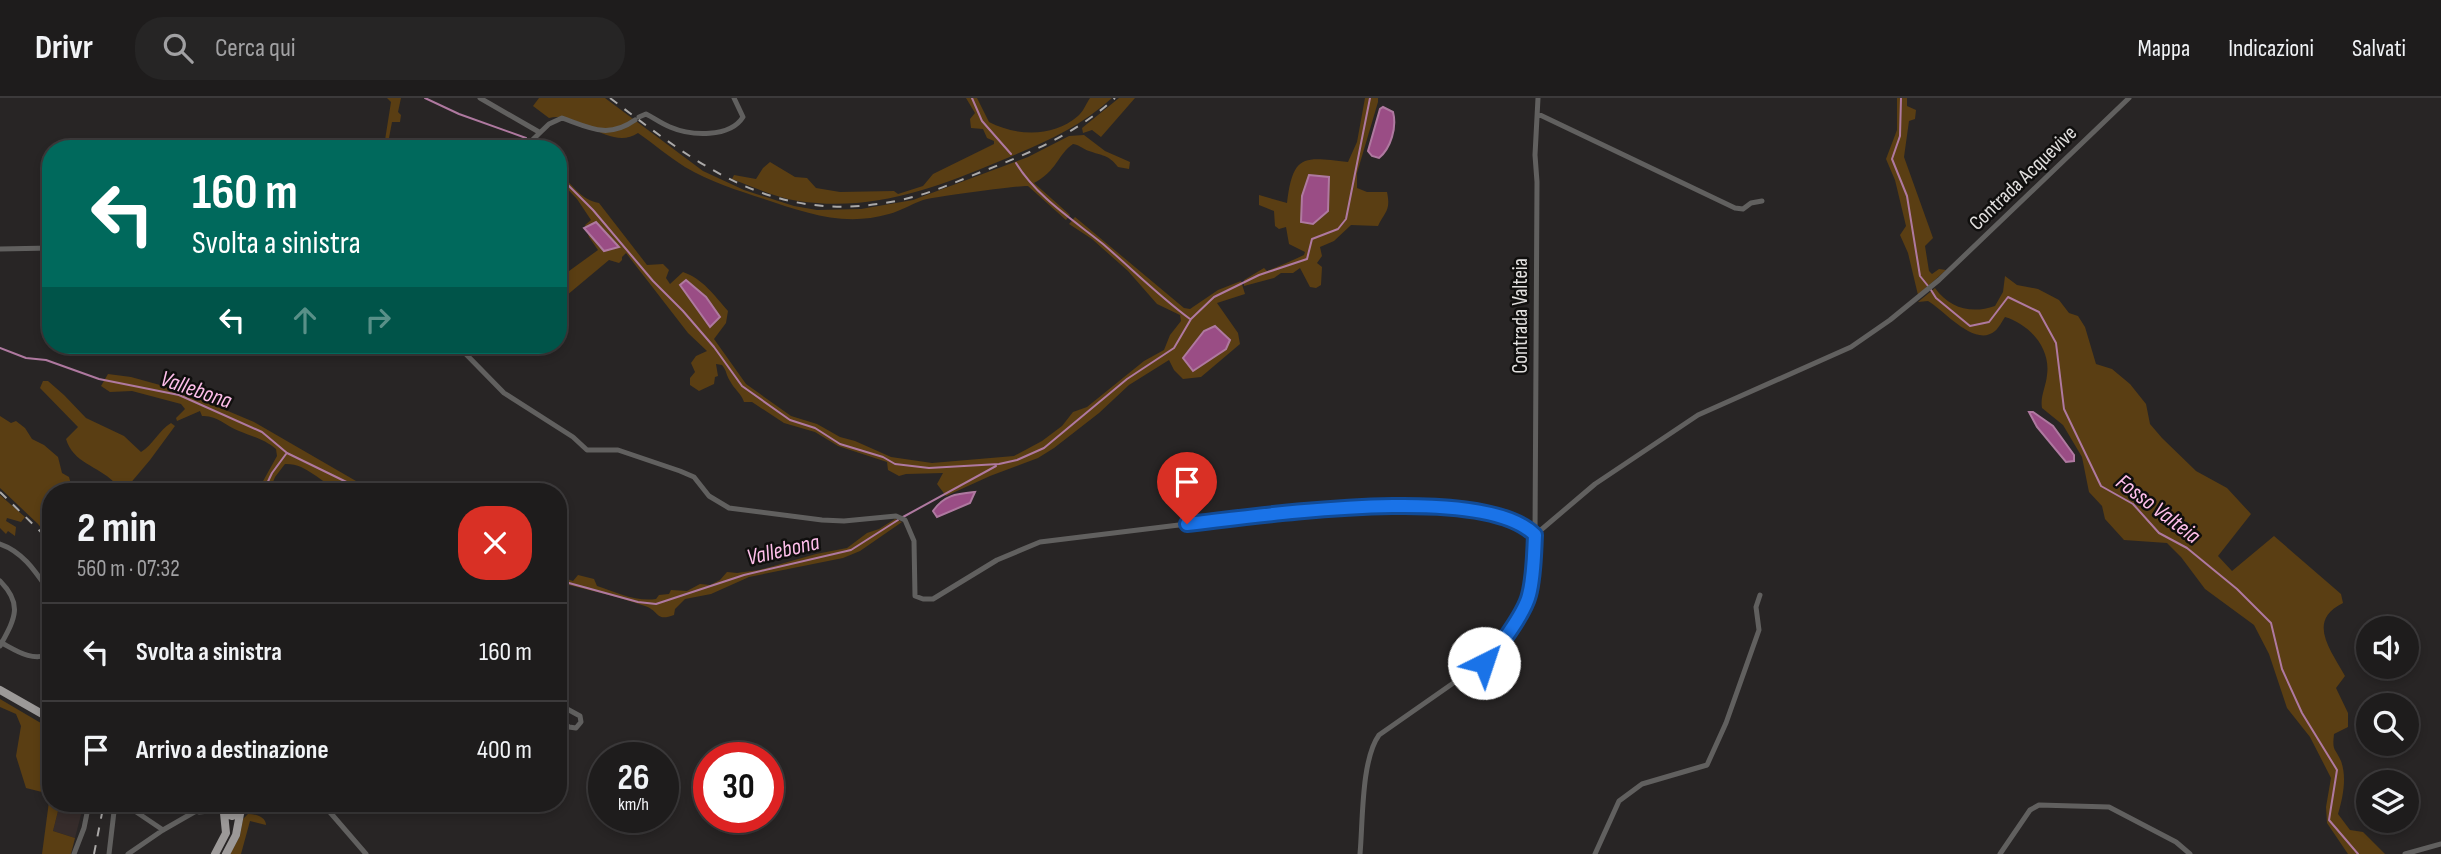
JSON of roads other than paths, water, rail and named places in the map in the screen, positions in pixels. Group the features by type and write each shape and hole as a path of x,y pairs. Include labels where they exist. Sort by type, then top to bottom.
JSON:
{"main road":[{"path":"0,690 42,714"},
{"path":"215,854 226,833 222,812"},
{"path":"226,812 232,816 240,814 236,835 226,854"}],"street":[{"path":"481,98 539,132"},
{"path":"531,140 562,118 595,129 614,131 646,114 688,133 725,130 743,117 734,98"},
{"name":"Contrada Valteia","path":"1360,854 1372,744 1379,734 1492,656 1527,603 1535,535 1535,155 1538,98"},
{"name":"Contrada Acquevive","path":"1535,535 1595,484 1698,415 1851,347 1913,302 2129,98"},
{"path":"1538,114 1735,208 1743,209 1751,203 1762,201"},
{"path":"0,250 42,248"},
{"path":"466,354 504,393 573,437 587,450 618,450 680,471 694,477 709,496 729,508 844,522 903,518 914,541 915,596 923,599 933,598 997,560 1040,542 1187,524 1392,505 1483,511 1513,521 1535,535"},
{"path":"0,544 21,556 42,583"},
{"path":"0,581 11,595 15,611 15,618 1,644 31,658 42,656"},
{"path":"1595,854 1619,802 1642,784 1707,765 1726,723 1759,631 1756,607 1760,595"},
{"path":"567,709 580,716 581,722 576,728 567,725"},
{"path":"2000,854 2030,810 2039,805 2109,807 2176,842 2190,854"},
{"path":"74,854 87,812"},
{"path":"109,854 114,812"},
{"path":"136,812 163,830"},
{"path":"128,854 196,812"},
{"path":"330,812 366,854"},
{"path":"2405,854 2441,844"}],"waterway":[{"path":"425,98 459,114 526,138"},
{"path":"972,98 982,121 1011,154"},
{"name":"Vallebona","path":"567,184 683,311 714,347 742,386 790,420 815,428 840,444 883,457 895,464 929,468 999,464 1017,460 1044,448 1127,379 1174,348 1191,319 1214,297 1259,275 1307,259 1312,239 1338,229 1346,219 1370,98"},
{"name":"Fosso Valteia","path":"1901,98 1900,136 1892,159 1907,196 1920,276 1928,286"},
{"path":"1016,163 1045,197 1190,319"},
{"name":"Fosso Valteia","path":"1931,290 1936,298 1970,326 1989,322 2008,297 2039,312 2056,343 2064,409 2101,486 2133,504 2159,533 2187,548 2237,589 2271,623 2282,669 2302,713 2337,770 2329,820 2358,854"},
{"name":"Vallebona","path":"0,348 26,358 46,360 99,379 179,395 262,432 287,453 349,483"},
{"path":"267,483 286,454"},
{"name":"Vallebona","path":"903,517 996,466"},
{"name":"Vallebona","path":"567,582 638,602 656,604 744,575 851,550 898,520"}],"railway":[{"path":"610,98 711,169 781,199 819,206 860,206 924,194 1052,141 1084,122 1115,98"},
{"path":"0,492 42,533"},
{"path":"94,854 102,812"}]}
